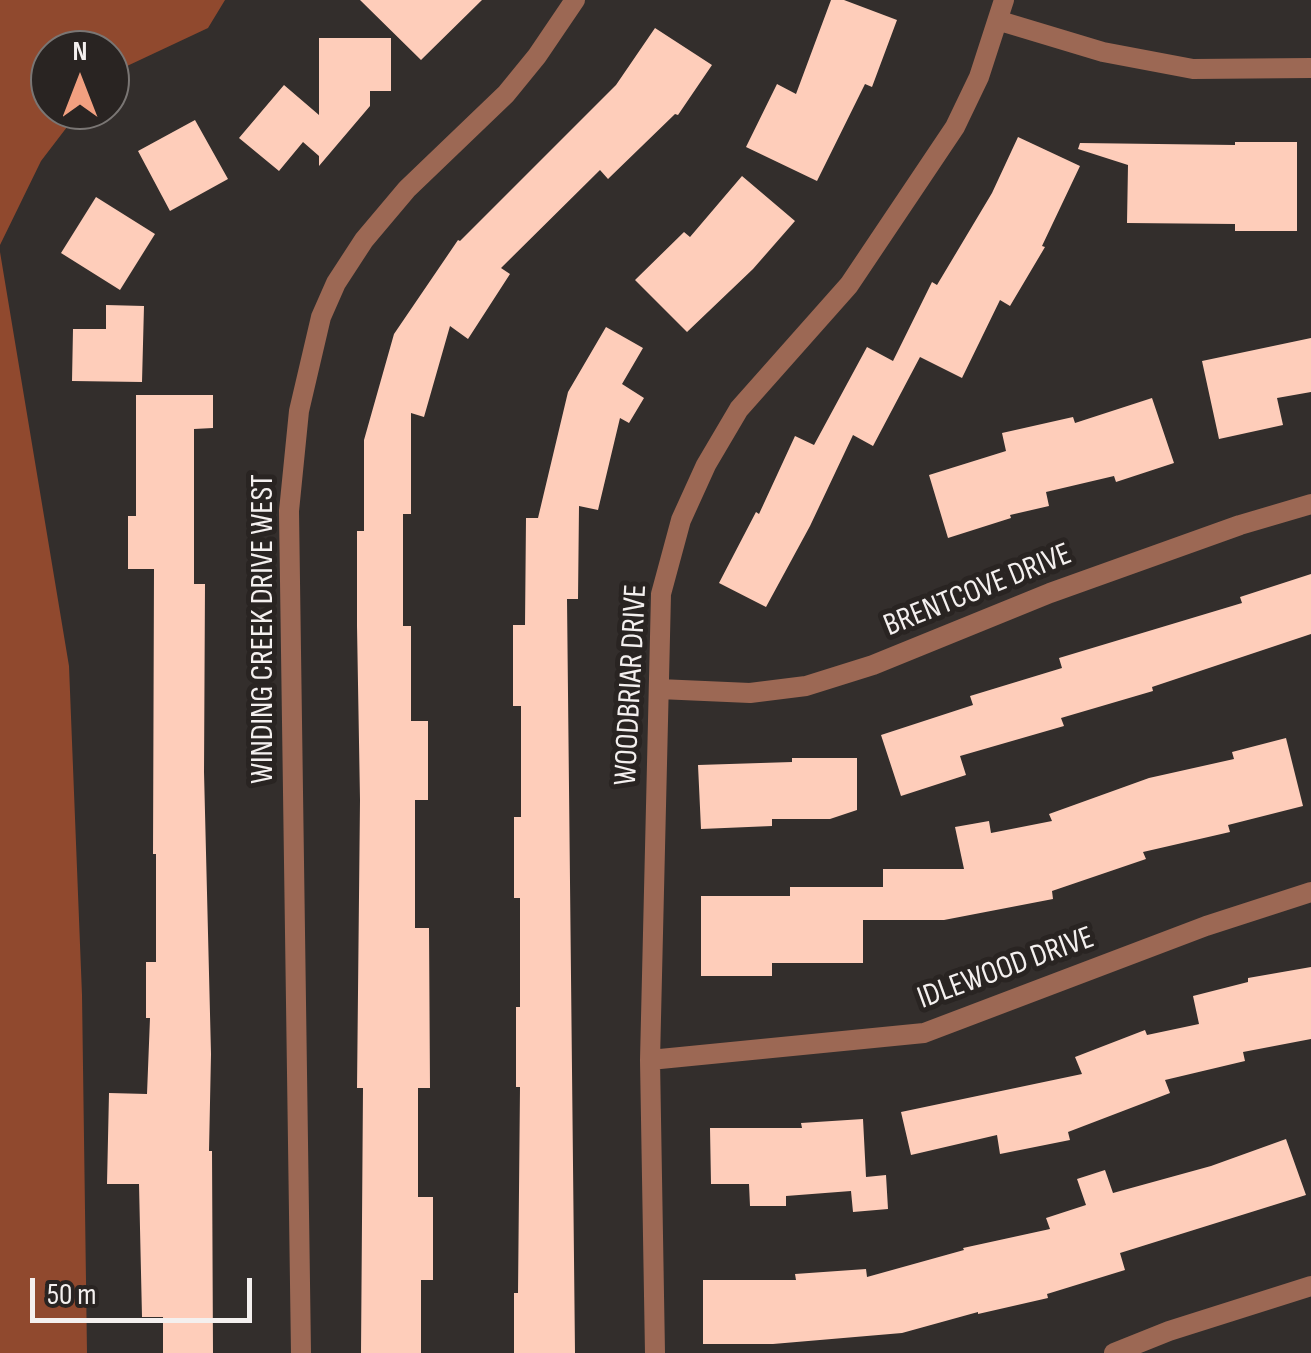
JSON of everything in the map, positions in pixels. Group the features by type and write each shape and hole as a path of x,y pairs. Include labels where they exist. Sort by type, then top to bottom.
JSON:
{"street":[{"name":"WINDING CREEK DRIVE WEST","path":"301,1353 289,511 299,412 321,317 345,268 407,188 506,94 575,0"},
{"name":"WOODBRIAR DRIVE","path":"656,1353 650,1060 661,594 681,520 706,465 739,409 849,284 955,127 979,77 1004,0"},
{"path":"1000,21 1103,52 1193,69 1311,68"},
{"name":"BRENTCOVE DRIVE","path":"659,689 750,693 806,686 873,666 1119,568 1311,504"},
{"name":"IDLEWOOD DRIVE","path":"650,1060 924,1033 1206,926 1311,892"},
{"path":"1114,1353 1311,1286"}],"shaded area":[{"path":"0,0 225,0 208,28 130,65 130,30 30,30 30,130 65,130 41,161 0,245"},
{"path":"0,252 69,666 82,995 87,1353 0,1353"}],"building":[{"path":"360,0 482,0 421,60"},
{"path":"831,0 844,0 897,20 872,87 865,84 817,181 746,147 777,84 796,94"},
{"path":"655,28 712,65 678,115 608,179 600,170 501,268 510,274 468,339 450,326 424,417 411,413 411,514 403,514 403,626 411,626 411,721 428,721 428,800 415,800 415,928 429,928 430,1088 418,1088 418,1197 433,1197 433,1280 421,1280 421,1353 361,1353 363,1088 357,1088 357,531 364,531 364,440 394,334 458,240 616,85"},
{"path":"319,38 391,38 391,91 370,91 370,106 319,166 319,156 303,142 279,171 239,138 284,85 319,115"},
{"path":"195,120 228,179 170,211 138,151"},
{"path":"1018,137 1080,166 1042,246 1045,247 1010,306 1000,300 962,378 920,357 873,446 853,435 766,607 719,583 756,512 759,514 795,436 814,445 867,347 893,361 932,282 937,285 992,193"},
{"path":"1297,142 1297,231 1235,231 1235,224 1127,223 1128,165 1078,149 1080,143"},
{"path":"742,176 795,221 753,269 687,332 635,280 684,232 690,237"},
{"path":"96,197 155,234 120,290 61,253"},
{"path":"106,305 144,306 142,382 72,381 73,329 106,329"},
{"path":"606,327 643,348 622,384 644,398 629,423 620,418 598,510 579,506 578,599 567,599 575,1353 514,1353 514,1293 518,1293 520,1087 516,1087 516,1007 520,1007 520,898 514,898 514,817 521,817 521,706 513,706 513,625 525,625 526,518 538,518 568,392"},
{"path":"1311,338 1311,392 1277,398 1283,425 1219,439 1202,361"},
{"path":"136,395 213,395 213,428 194,429 194,584 205,584 213,1353 163,1353 163,1317 142,1317 139,1184 107,1184 109,1093 147,1094 150,1018 146,1018 146,962 156,962 154,569 128,569 128,516 136,516"},
{"path":"1152,398 1174,463 1116,482 1114,476 1046,492 1049,506 1010,515 1011,518 948,538 929,475 1006,451 1002,433 1073,417 1075,423"},
{"path":"1311,574 1311,634 1152,687 1153,691 1061,718 1064,726 960,756 966,775 901,796 881,735 973,705 970,696 1062,668 1059,658 1242,603 1240,597"},
{"path":"1286,738 1303,806 1228,825 1230,832 1143,852 1146,859 1052,891 1053,899 944,920 863,920 863,963 772,963 772,976 701,976 701,896 790,896 790,887 883,887 883,869 964,869 955,827 989,821 991,833 1052,821 1049,814 1149,778 1234,759 1232,752"},
{"path":"792,758 857,758 857,810 830,819 772,819 772,826 701,829 698,765 792,762"},
{"path":"1311,967 1311,1039 1243,1052 1245,1061 1165,1080 1170,1093 1068,1132 1070,1140 1000,1154 997,1135 911,1155 901,1112 1082,1074 1075,1057 1145,1030 1147,1035 1199,1024 1193,996 1248,982 1248,978"},
{"path":"863,1119 866,1177 886,1175 888,1209 853,1212 851,1191 786,1196 786,1206 750,1206 749,1184 711,1184 710,1128 802,1128 801,1123"},
{"path":"1286,1139 1306,1195 1120,1253 1125,1270 1047,1294 1048,1298 902,1333 773,1344 703,1344 703,1280 796,1280 795,1274 866,1269 867,1277 963,1248 1050,1229 1046,1218 1086,1205 1077,1179 1105,1170 1113,1193 1211,1166"}]}
